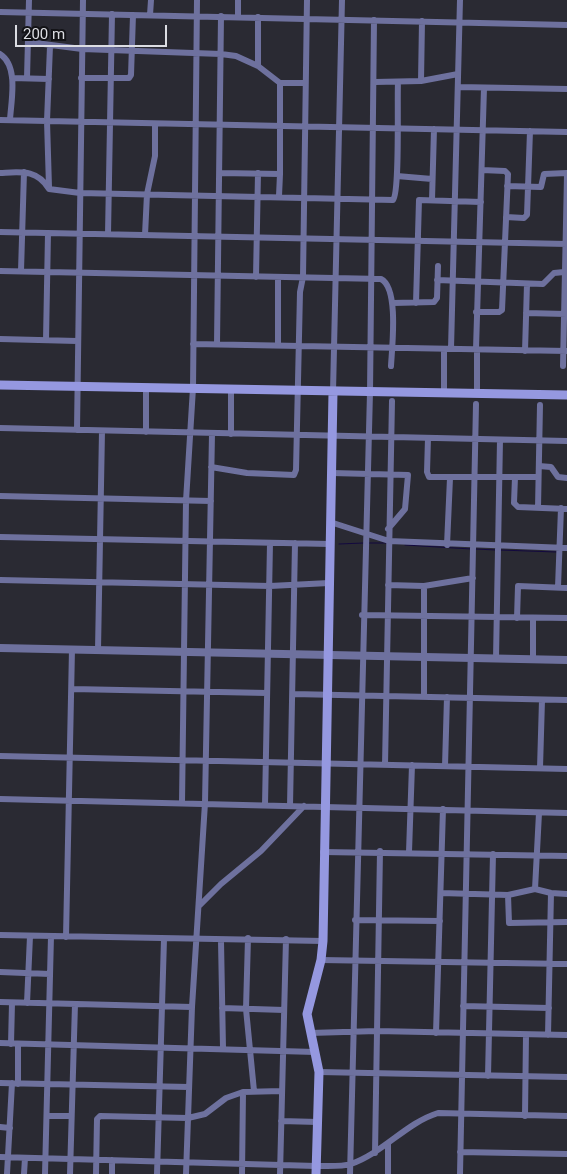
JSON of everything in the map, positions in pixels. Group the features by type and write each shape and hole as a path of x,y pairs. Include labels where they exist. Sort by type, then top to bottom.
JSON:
{"main road":[{"path":"0,385 567,395"},
{"path":"316,1170 318,1072 307,1014 309,999 321,960 323,941 323,852 333,392"}],"street":[{"path":"27,78 29,0"},
{"path":"77,430 83,0"},
{"path":"150,15 151,0"},
{"path":"182,803 186,501 193,388 193,236 197,124 197,0"},
{"path":"238,0 238,16"},
{"path":"212,467 247,473 294,475 296,470 307,0"},
{"path":"333,392 335,239 342,0"},
{"path":"444,393 452,280 460,0"},
{"path":"0,12 341,18 567,25"},
{"path":"108,234 112,14"},
{"path":"81,78 129,78 133,15"},
{"path":"217,344 221,124 220,16"},
{"path":"258,17 258,66"},
{"path":"350,1174 364,535 370,392 371,240 375,128 374,20"},
{"path":"421,81 422,21"},
{"path":"28,42 82,49 236,56 258,66 280,83 304,83"},
{"path":"49,189 47,120 50,46"},
{"path":"0,54 8,61 12,78 10,120"},
{"path":"375,82 421,81 458,74"},
{"path":"12,78 48,79"},
{"path":"0,173 24,172 39,176 49,189 80,193 395,199 398,82"},
{"path":"279,196 280,83"},
{"path":"458,87 567,89"},
{"path":"477,393 476,312 484,88"},
{"path":"0,120 567,132"},
{"path":"146,235 147,194 155,156 155,124"},
{"path":"432,200 434,129"},
{"path":"506,217 526,217 530,131"},
{"path":"476,312 499,312 502,310 506,217 507,172 482,170"},
{"path":"21,272 24,172"},
{"path":"220,173 280,174"},
{"path":"256,277 258,173"},
{"path":"507,186 542,186 544,174 567,174 564,272 565,351 563,366"},
{"path":"397,176 432,179"},
{"path":"416,303 418,202 420,199 481,202"},
{"path":"0,232 566,244"},
{"path":"46,340 48,233"},
{"path":"393,303 430,304 436,301 438,266"},
{"path":"0,271 218,277 302,277 386,281 393,303 391,366"},
{"path":"438,280 545,284 554,272 564,272"},
{"path":"278,277 278,345"},
{"path":"525,351 527,284"},
{"path":"526,313 565,314"},
{"path":"0,339 77,341"},
{"path":"193,344 565,351"},
{"path":"146,387 146,432"},
{"path":"231,389 231,434"},
{"path":"385,765 389,474 392,401"},
{"path":"460,1174 476,404"},
{"path":"538,508 540,405"},
{"path":"0,428 212,434 332,434 567,441"},
{"path":"98,650 102,430"},
{"path":"186,1174 192,1007 205,803 212,434"},
{"path":"428,438 427,475 450,478 538,477"},
{"path":"496,658 500,440"},
{"path":"539,466 551,467 558,477 567,478"},
{"path":"332,473 405,474 409,477 405,509 388,529"},
{"path":"515,477 516,506 520,508 564,509 559,548 558,587"},
{"path":"447,545 450,478"},
{"path":"0,496 211,501"},
{"path":"330,522 389,542 567,548"},
{"path":"0,537 330,544"},
{"path":"264,805 270,542"},
{"path":"290,806 295,543"},
{"path":"388,585 424,586 473,578"},
{"path":"0,580 270,586 329,584"},
{"path":"424,586 424,697"},
{"path":"517,618 518,586 567,588"},
{"path":"362,615 567,618"},
{"path":"533,618 533,659"},
{"path":"0,648 567,660"},
{"path":"66,937 72,649"},
{"path":"72,689 267,693"},
{"path":"293,694 567,700"},
{"path":"445,766 447,697"},
{"path":"540,768 542,700"},
{"path":"0,756 70,756 567,769"},
{"path":"409,852 412,765"},
{"path":"0,799 567,813"},
{"path":"199,906 221,884 261,851 304,806"},
{"path":"436,1033 440,962 443,809"},
{"path":"535,889 540,813"},
{"path":"323,852 380,851 567,856"},
{"path":"374,1152 380,851"},
{"path":"488,1076 493,854"},
{"path":"441,893 508,895 535,889 551,894 567,894"},
{"path":"548,1035 551,894"},
{"path":"508,895 509,923 567,922"},
{"path":"355,920 440,921"},
{"path":"0,935 221,941 248,938 323,941"},
{"path":"27,1003 30,936"},
{"path":"45,1174 51,936"},
{"path":"248,938 246,1009 248,1048 254,1091"},
{"path":"157,1174 164,939"},
{"path":"280,1174 286,940"},
{"path":"221,941 223,1048"},
{"path":"321,960 378,959 567,964"},
{"path":"0,972 50,974"},
{"path":"0,1002 192,1007"},
{"path":"7,1174 15,1083 12,1002"},
{"path":"70,1174 75,1004"},
{"path":"463,1006 549,1008"},
{"path":"222,1008 284,1010"},
{"path":"310,1033 377,1032 567,1035"},
{"path":"525,1116 526,1035"},
{"path":"0,1043 248,1048 315,1052"},
{"path":"318,1072 567,1077"},
{"path":"0,1083 160,1088 189,1087"},
{"path":"96,1174 98,1119 100,1116 188,1118 205,1114 226,1098 243,1092 281,1091"},
{"path":"242,1174 243,1092"},
{"path":"0,1157 280,1165 316,1170 350,1164 374,1152 430,1116 438,1114 567,1116"},
{"path":"47,1116 71,1116"},
{"path":"281,1121 318,1122"},
{"path":"0,1127 10,1128"},
{"path":"388,1143 388,1174"},
{"path":"460,1152 567,1154"},
{"path":"24,1174 25,1158"},
{"path":"112,1160 112,1174"}],"waterway":[{"path":"339,544 364,543"},
{"path":"368,543 387,543"},
{"path":"405,545 471,549"},
{"path":"475,549 496,550"},
{"path":"500,550 556,552"}]}
